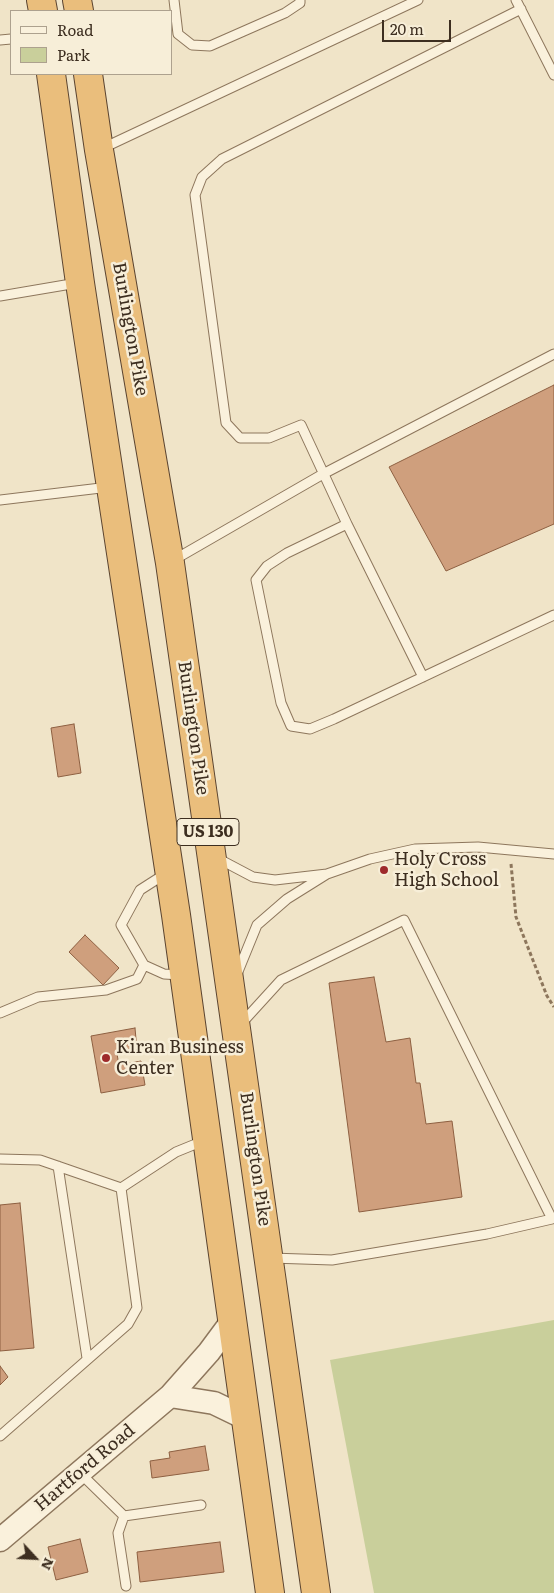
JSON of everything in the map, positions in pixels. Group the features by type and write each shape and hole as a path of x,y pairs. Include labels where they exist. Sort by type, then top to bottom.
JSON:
{"highway":[{"name":"US 130","path":"51,75 110,487 168,873 176,915 182,976 270,1593"},
{"name":"Burlington Pike","path":"88,75 98,150 170,562 316,1593"}],"street":[{"name":"Hartford Road","path":"0,1540 170,1396 209,1352 232,1321"},
{"path":"170,1396 214,1403 245,1418"}],"lane":[{"path":"174,0 178,34 192,45 210,46 285,13 300,3 300,0"},
{"path":"98,150 418,0"},
{"path":"516,0 554,75"},
{"path":"424,677 347,524 300,425 269,438 240,438 226,423 195,195 202,177 222,158 521,9"},
{"path":"0,296 80,283"},
{"path":"170,562 323,474 554,354"},
{"path":"0,500 110,487"},
{"path":"347,524 286,553 267,566 256,580 281,703 291,726 310,729 554,615"},
{"path":"230,991 257,925 287,899 328,874 370,859 415,849 449,847 510,849 554,854"},
{"path":"212,854 253,877 275,880 328,874"},
{"path":"168,873 140,890 121,925 144,965 164,974 182,976"},
{"path":"237,1029 281,980 404,920 552,1219 487,1234 332,1260 269,1258"},
{"path":"0,1014 38,997 106,990 137,979 144,965"},
{"path":"121,1188 176,1152 206,1140"},
{"path":"0,1159 40,1160 121,1188"},
{"path":"58,1166 87,1358"},
{"path":"0,1436 128,1324 137,1308 121,1188"},
{"path":"80,1472 124,1516"},
{"path":"124,1516 201,1505"},
{"path":"124,1516 118,1533 126,1586"}],"path":[{"path":"510,849 516,917 547,996 554,1007"}],"green space":[{"path":"554,1320 554,1593 374,1593 330,1360"}],"building":[{"path":"554,385 554,524 446,571 389,467"},
{"path":"74,724 81,773 58,777 51,728"},
{"path":"85,935 119,968 103,985 69,952"},
{"path":"374,977 386,1042 410,1038 416,1083 420,1083 426,1124 452,1121 462,1197 359,1212 329,983"},
{"name":"Kiran Business Center","path":"135,1028 137,1050 117,1054 119,1065 141,1061 145,1085 101,1093 91,1036"},
{"path":"20,1203 34,1348 0,1351 0,1205"},
{"path":"0,1366 8,1377 0,1385"},
{"path":"205,1446 209,1470 152,1478 150,1461 170,1458 169,1452"},
{"path":"80,1539 88,1572 56,1580 48,1547"},
{"path":"220,1542 224,1572 140,1582 137,1552"}],"place":[{"name":"Holy Cross High School","path":"384,870"},
{"name":"Kiran Business Center","path":"106,1058"}]}
